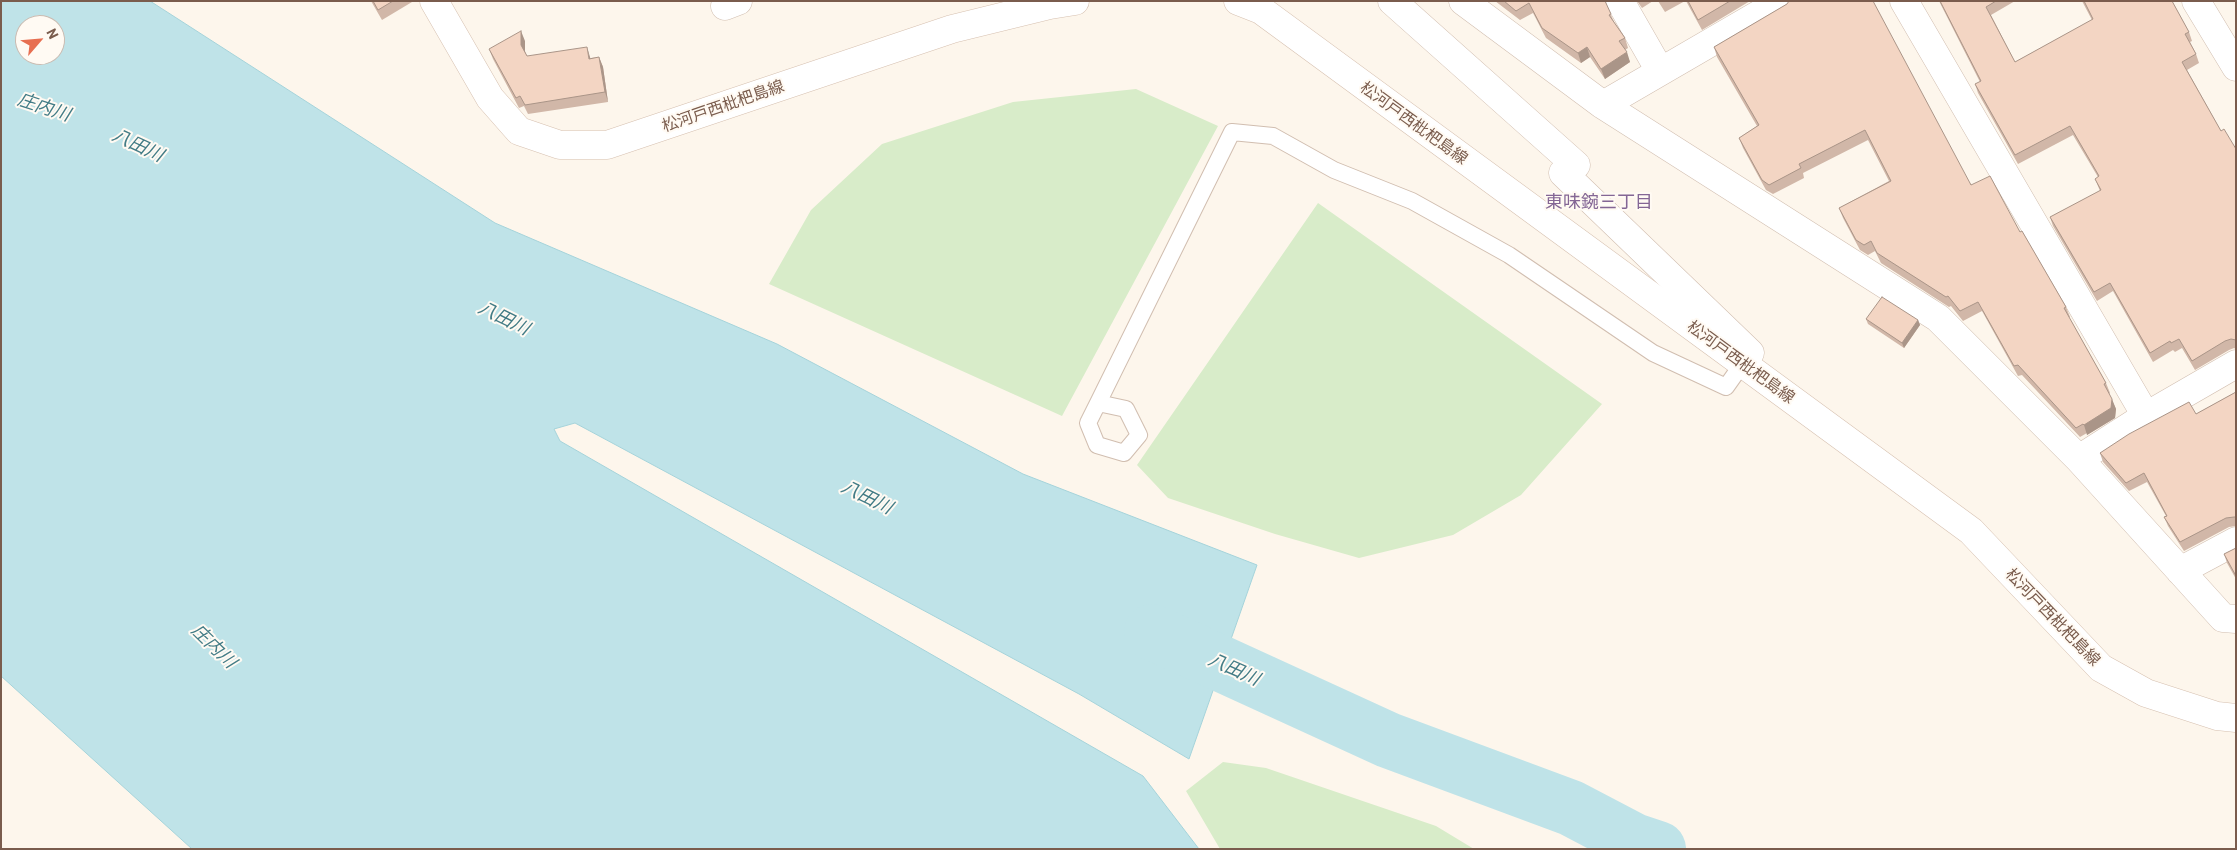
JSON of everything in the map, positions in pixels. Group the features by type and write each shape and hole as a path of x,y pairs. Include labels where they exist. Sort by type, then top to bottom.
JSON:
{"street":[{"name":"松河戸西枇杷島線","path":"434,1 490,98 519,131 560,145 570,145 607,144 952,28 1075,1"},
{"name":"松河戸西枇杷島線","path":"1238,1 1261,10 1971,531 2100,668 2146,693 2217,716 2236,718"},
{"path":"1392,1 1576,165 1563,173 1750,353 1743,363"},
{"path":"1463,1 1603,105 1938,318 2079,459 2223,618 2236,619"},
{"path":"1620,1 1660,71"},
{"path":"1603,105 1782,1"},
{"path":"1904,1 2146,416"},
{"path":"2196,1 2236,67"},
{"path":"2079,459 2146,416 2236,364"},
{"path":"2180,571 2236,541"}],"lane":[{"path":"1098,403 1232,132 1273,136 1334,170 1412,201 1509,255 1653,353 1726,387 1743,363"}],"green space":[{"path":"1136,89 1218,126 1062,416 769,284 811,210 882,144 1013,102"},
{"path":"1318,203 1602,404 1521,495 1453,535 1359,558 1275,534 1168,498 1137,465"},
{"path":"1223,762 1266,768 1436,826 1474,849 1220,849 1186,791"}],"water":[{"name":"庄内川","path":"1,1 150,1 495,223 777,344 1023,474 1257,565 1189,759 1079,694 575,423 554,429 560,441 1143,776 1199,849 192,849 1,676"}],"building":[{"path":"373,1 393,1 378,10"},
{"path":"1504,1 1605,1 1611,14 1609,15 1625,38 1619,41 1627,52 1601,69 1587,47 1578,53 1542,28 1529,3 1516,11"},
{"path":"1688,1 1730,1 1698,20"},
{"path":"1789,1 1873,1 1971,185 1990,176 2020,232 2022,231 2066,307 2064,308 2106,383 2104,384 2112,399 2111,408 2076,428 2018,365 2014,366 1978,302 1960,311 1948,296 1946,297 1877,253 1871,241 1864,245 1856,240 1839,208 1891,181 1865,130 1799,164 1801,168 1769,185 1762,180 1739,138 1759,125 1714,47 1787,4"},
{"path":"1940,1 1996,1 1986,7 2015,62 2093,19 2084,1 2172,1 2189,32 2185,34 2196,54 2182,62 2221,131 2224,129 2236,149 2236,340 2225,341 2192,361 2179,339 2171,343 2170,341 2150,353 2110,283 2094,292 2050,217 2101,190 2095,179 2099,176 2070,126 2015,155 1975,84 1981,81"},
{"path":"521,31 521,45 527,56 587,47 589,59 599,57 605,92 525,105 520,96 516,98 489,49"},
{"path":"1882,297 1918,320 1902,343 1866,319"},
{"path":"2236,392 2236,517 2226,518 2180,542 2164,517 2167,516 2144,473 2126,483 2100,453 2129,434 2189,402 2196,414"},
{"path":"2236,548 2236,576 2224,554"}],"waterway":[{"name":"八田川","path":"1152,632 1388,740 1571,808 1634,841 1658,849"}],"district":[{"name":"東味鋺三丁目","path":"1599,202"}]}
